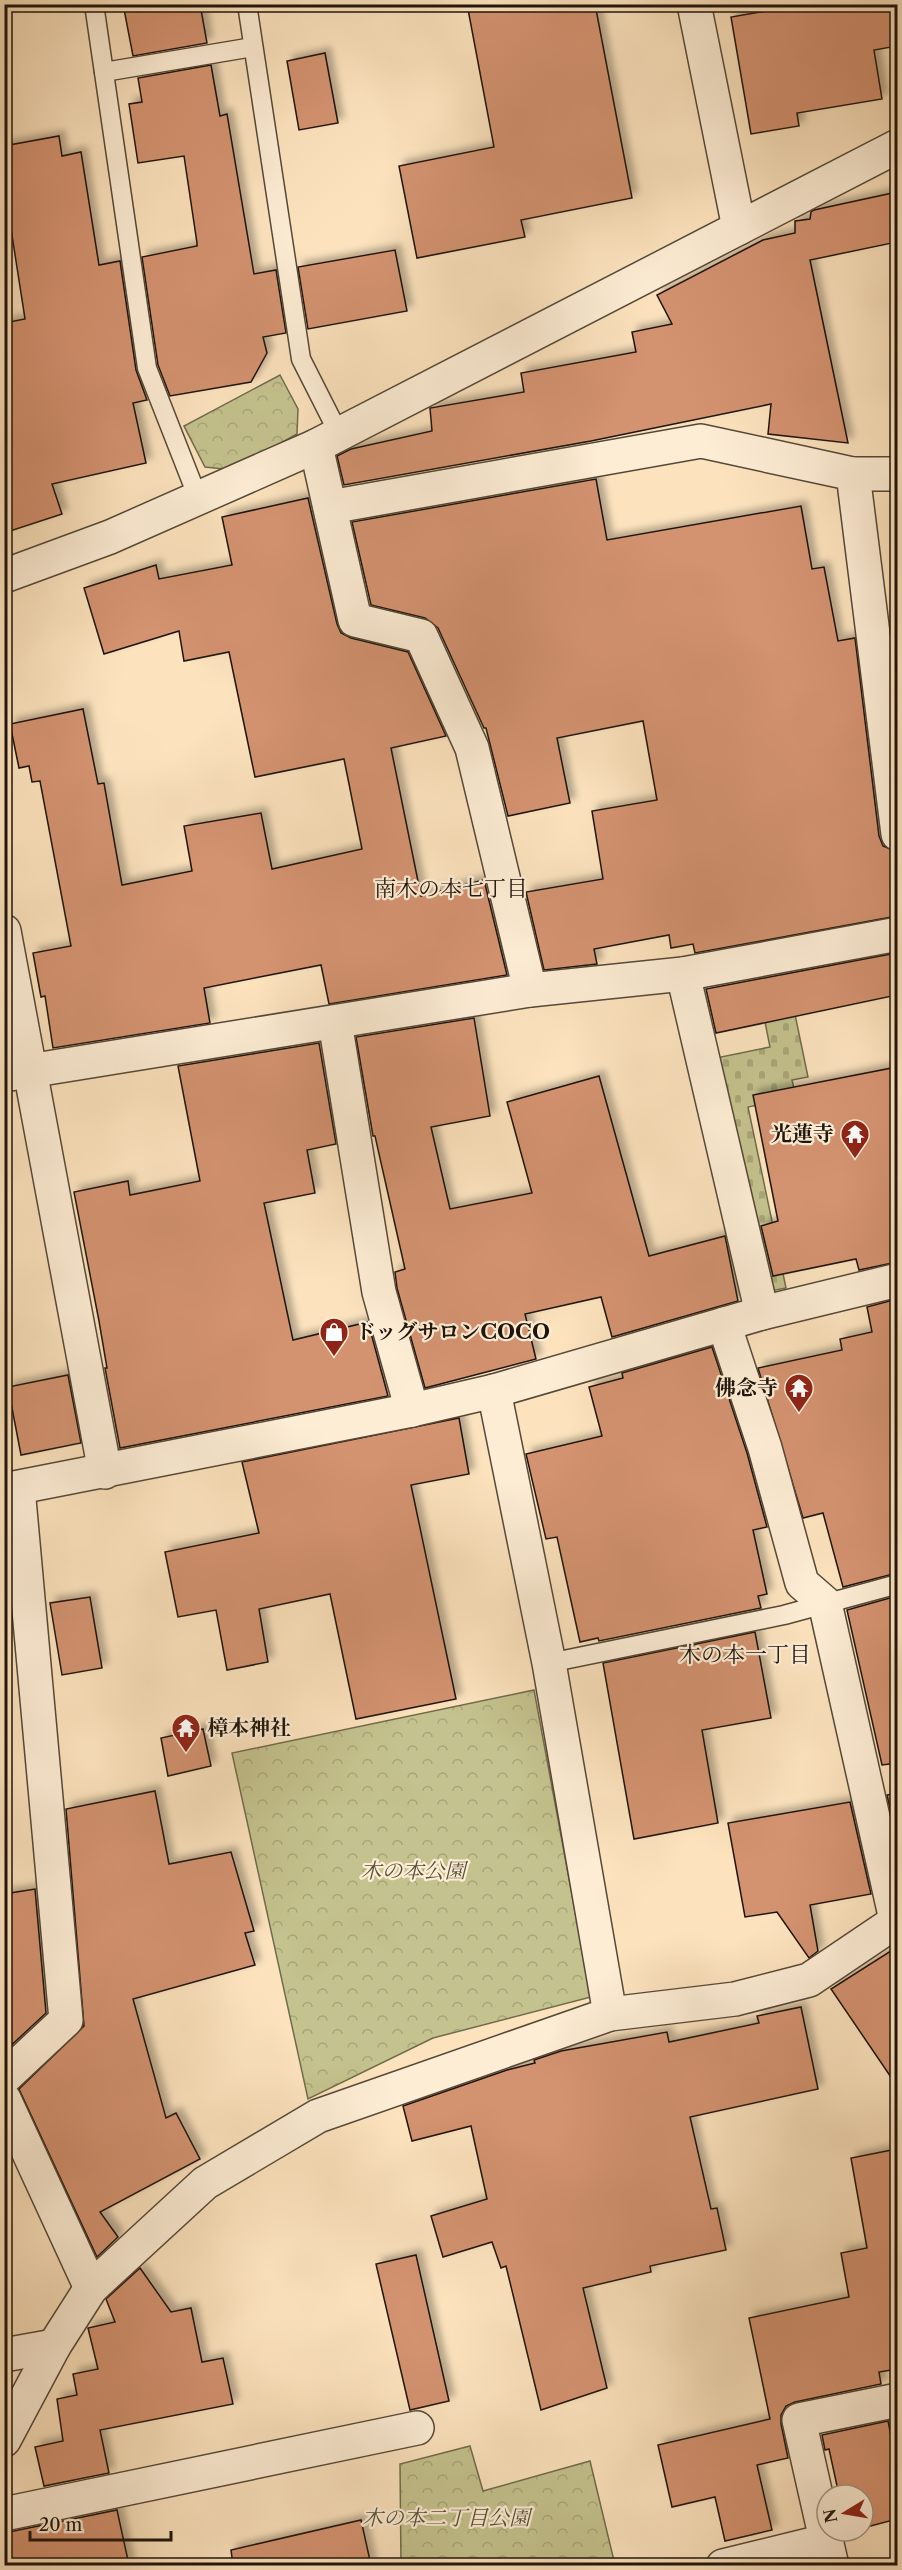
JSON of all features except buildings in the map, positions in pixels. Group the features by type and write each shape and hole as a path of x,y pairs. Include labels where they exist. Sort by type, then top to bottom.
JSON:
{"street":[{"path":"694,4 740,228"},
{"path":"4,576 110,537 328,440 897,146"},
{"path":"328,440 330,507 355,620 421,636 472,748 530,990"},
{"path":"330,507 701,441 853,474 897,474"},
{"path":"853,474 897,834"},
{"path":"4,932 16,1073 105,1472"},
{"path":"16,1073 530,990 683,974 897,934"},
{"path":"683,974 762,1313"},
{"path":"335,1022 379,1292 412,1410"},
{"path":"4,2079 66,2020 11,1489 412,1410 494,1391 762,1313 897,1280"},
{"path":"4,2440 54,2346 91,2288 205,2183 318,2116 610,2014 735,1999 809,1980 897,1920 825,1603 802,1583 765,1448 724,1324"},
{"path":"494,1391 549,1664 610,2014"},
{"path":"4,2099 14,2140 91,2288"},
{"path":"4,2355 54,2346"},
{"path":"723,2565 829,2553 799,2420 897,2400"},
{"path":"4,2514 417,2428"}],"lane":[{"path":"94,4 147,368 198,498"},
{"path":"247,4 301,359 328,440"},
{"path":"104,72 253,47"},
{"path":"549,1664 784,1615 897,1584"}],"green space":[{"path":"280,375 298,409 297,434 233,470 205,467 184,426"},
{"path":"787,976 808,1077 792,1080 796,1097 748,1107 786,1288 761,1293 711,1059 770,1047 757,982"},
{"name":"木の本公園","path":"534,1690 591,1997 433,2038 308,2099 232,1753"},
{"name":"木の本二丁目公園","path":"470,2446 483,2491 590,2461 615,2565 401,2565 400,2464"}],"place":[{"name":"光蓮寺","path":"855,1160"},
{"name":"ドッグサロンCOCO","path":"334,1358"},
{"name":"佛念寺","path":"799,1414"},
{"name":"樟本神社","path":"186,1754"}],"district":[{"name":"南木の本七丁目","path":"451,888"},
{"name":"木の本一丁目","path":"745,1654"}]}
